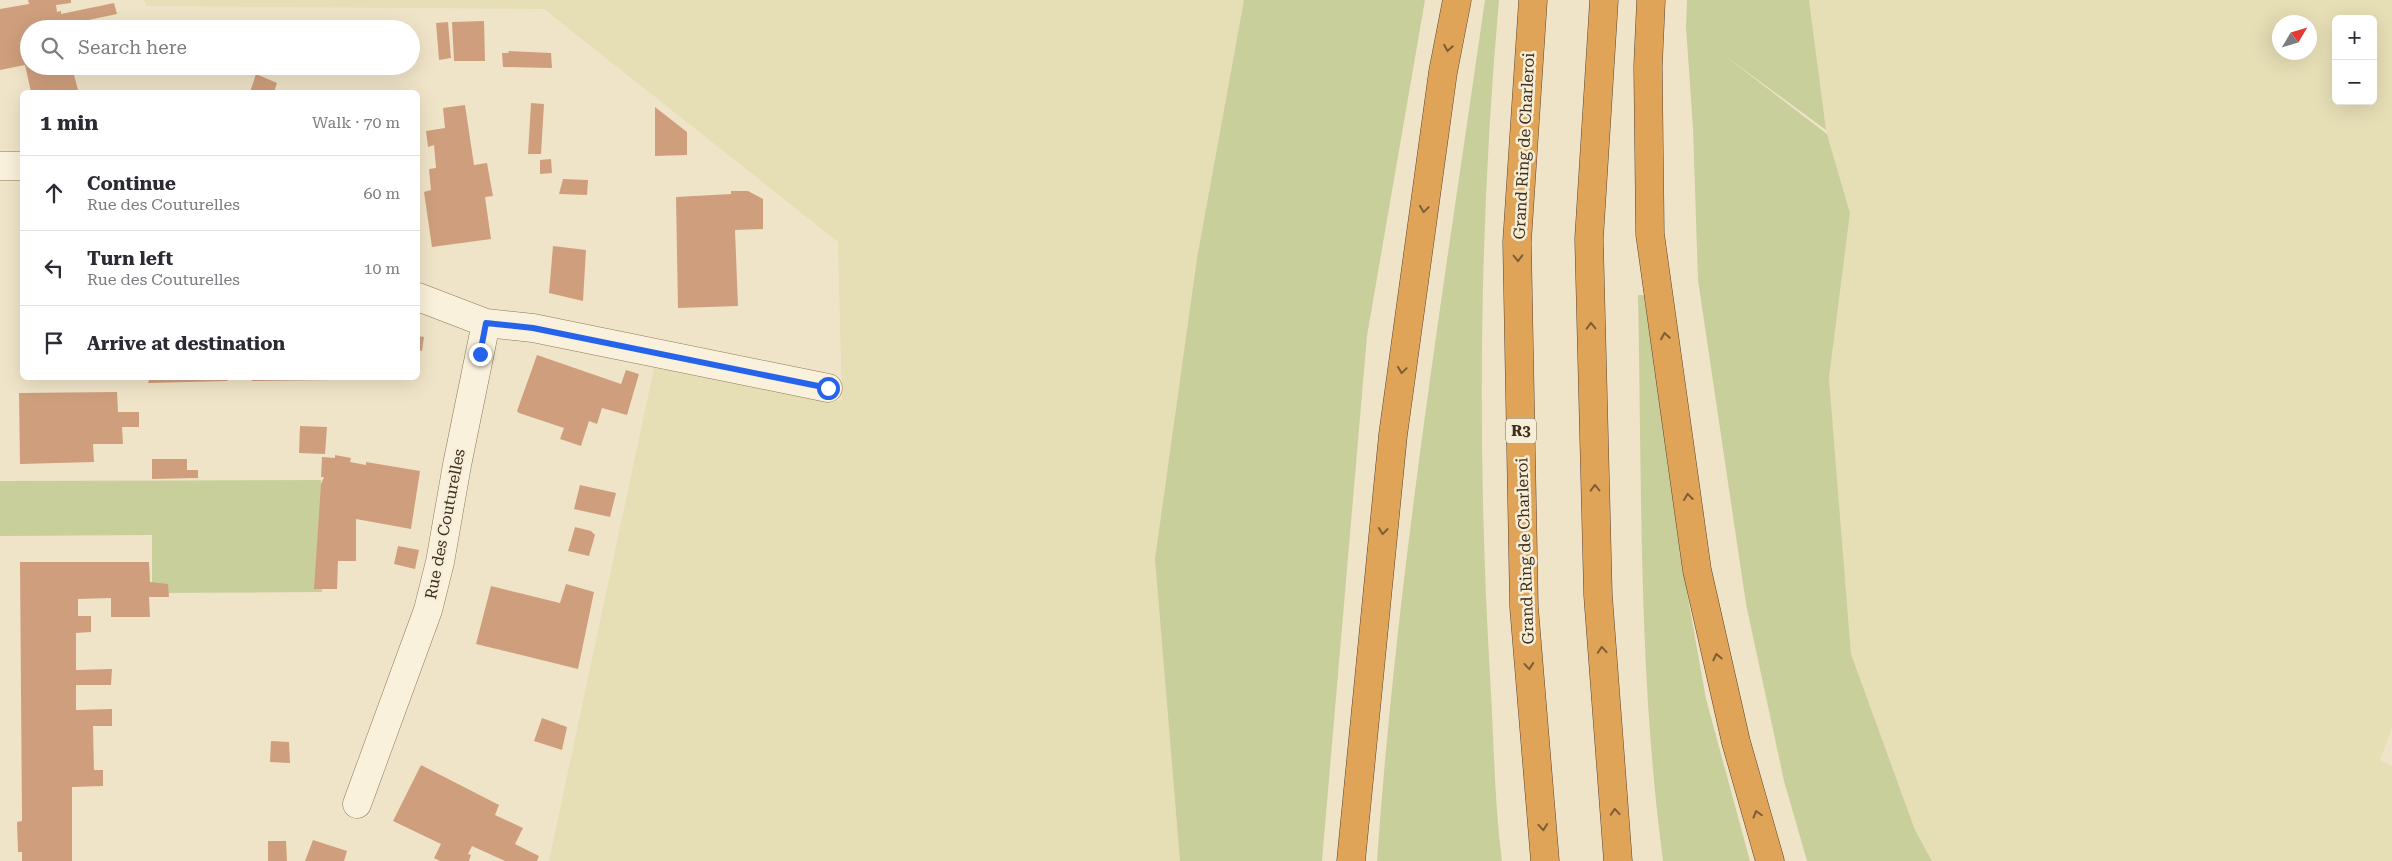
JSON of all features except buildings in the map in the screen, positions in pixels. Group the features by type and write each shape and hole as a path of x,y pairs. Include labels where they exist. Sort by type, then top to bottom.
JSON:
{"highway":[{"path":"1351,861 1393,435 1443,72 1456,0"},
{"name":"Grand Ring de Charleroi","path":"1532,0 1518,252 1524,606 1546,861"},
{"path":"1604,0 1589,239 1598,595 1618,861"},
{"path":"1651,0 1648,66 1650,234 1697,570 1736,742 1770,861"}],"street":[{"path":"0,166 20,166"},
{"path":"420,298 486,323 533,328 828,388"},
{"name":"Rue des Couturelles","path":"357,804 428,610 440,562 457,465 486,323"}],"shaded area":[{"path":"144,0 1244,0 1197,258 1155,559 1180,861 549,861 654,368 842,401 838,242 544,9 146,6"},
{"path":"1809,0 2392,0 2392,728 2380,760 2392,766 2392,861 1932,861 1915,830 1851,654 1829,378 1850,213 1826,130"}],"green space":[{"path":"1244,0 1425,0 1367,336 1322,861 1180,861 1155,559 1197,258"},
{"path":"1485,0 1499,0 1487,168 1482,338 1482,422 1486,591 1496,792 1502,861 1377,861 1386,753 1409,537"},
{"path":"1687,0 1809,0 1826,130 1721,53 1827,134 1850,213 1829,378 1851,654 1915,830 1932,861 1807,861 1784,781 1746,604 1698,280 1693,128 1686,27"},
{"path":"1638,295 1646,295 1687,592 1706,699 1750,861 1663,861 1655,791 1645,649"},
{"path":"321,480 322,592 152,593 152,535 0,536 0,481"}],"route":[{"path":"480,354 486,323 533,328 828,388"}]}
